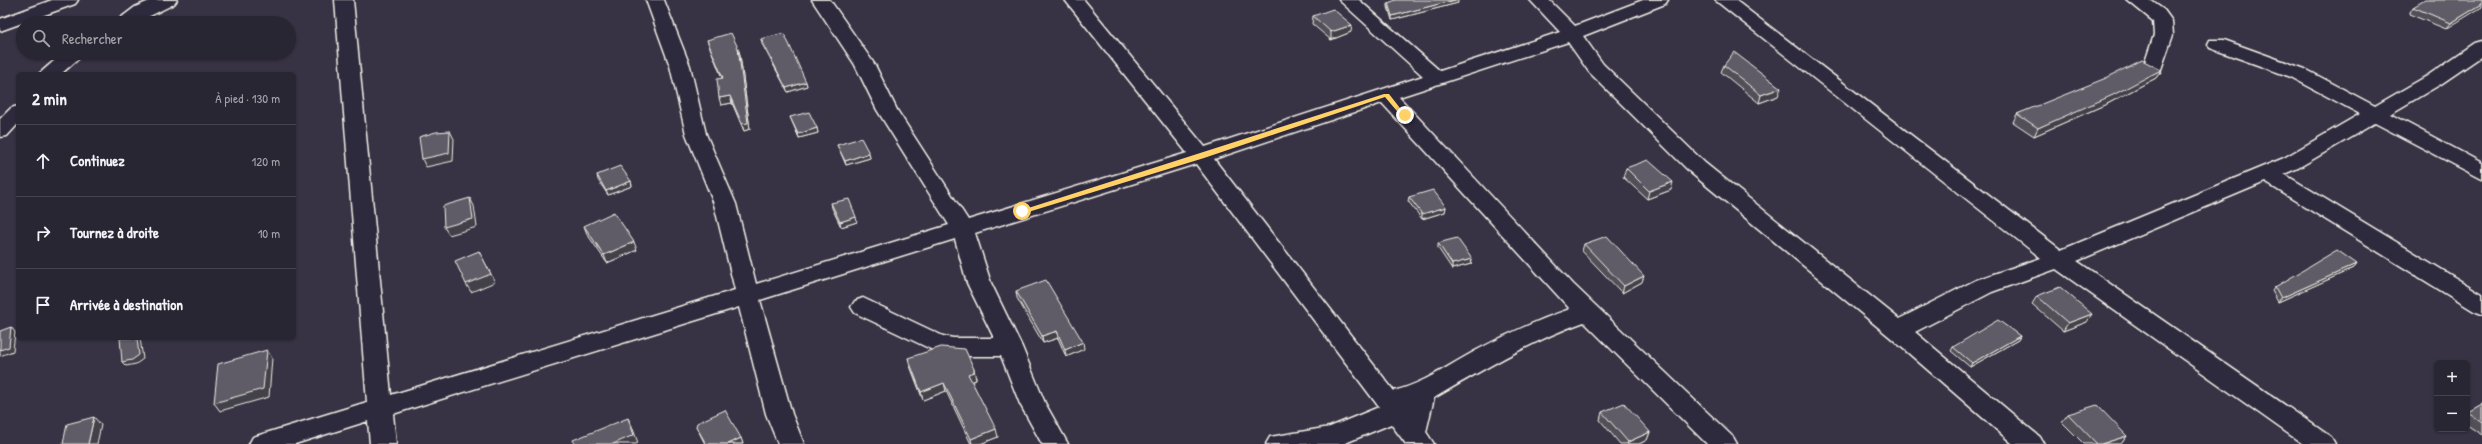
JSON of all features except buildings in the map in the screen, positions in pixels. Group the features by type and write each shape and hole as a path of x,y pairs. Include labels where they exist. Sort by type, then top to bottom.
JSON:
{"street":[{"path":"25,16 69,0"},
{"path":"134,16 168,0"},
{"path":"344,0 384,444"},
{"path":"655,0 680,66 696,134 725,204 779,414 791,444"},
{"path":"821,0 865,65 887,110 963,229 979,284 1010,347 1027,390 1055,444"},
{"path":"1074,0 1201,156 1417,439"},
{"path":"1348,0 1437,78"},
{"path":"1539,0 1572,34 1596,68 1698,168 1898,331 2031,444"},
{"path":"262,444 1201,156 1572,34 1659,0"},
{"path":"1724,0 2058,260 2322,444"},
{"path":"2136,0 2149,7 2163,18 2165,30 2153,68"},
{"path":"0,25 16,19"},
{"path":"2217,44 2298,73 2375,113 2482,172"},
{"path":"1898,331 1930,312 1984,286 2058,260 2218,192 2268,174 2329,142 2375,113 2434,80 2482,47"},
{"path":"51,72 66,60"},
{"path":"1386,95 1501,223 1588,312 1724,444"},
{"path":"0,131 16,114"},
{"path":"2268,174 2482,305"},
{"path":"863,307 937,343 953,346 1010,347"},
{"path":"1279,444 1333,437 1423,393 1486,356 1556,323 1588,312"},
{"path":"1417,439 1423,393"}],"route":[{"path":"1022,211 1201,156 1386,95 1405,115"}]}
